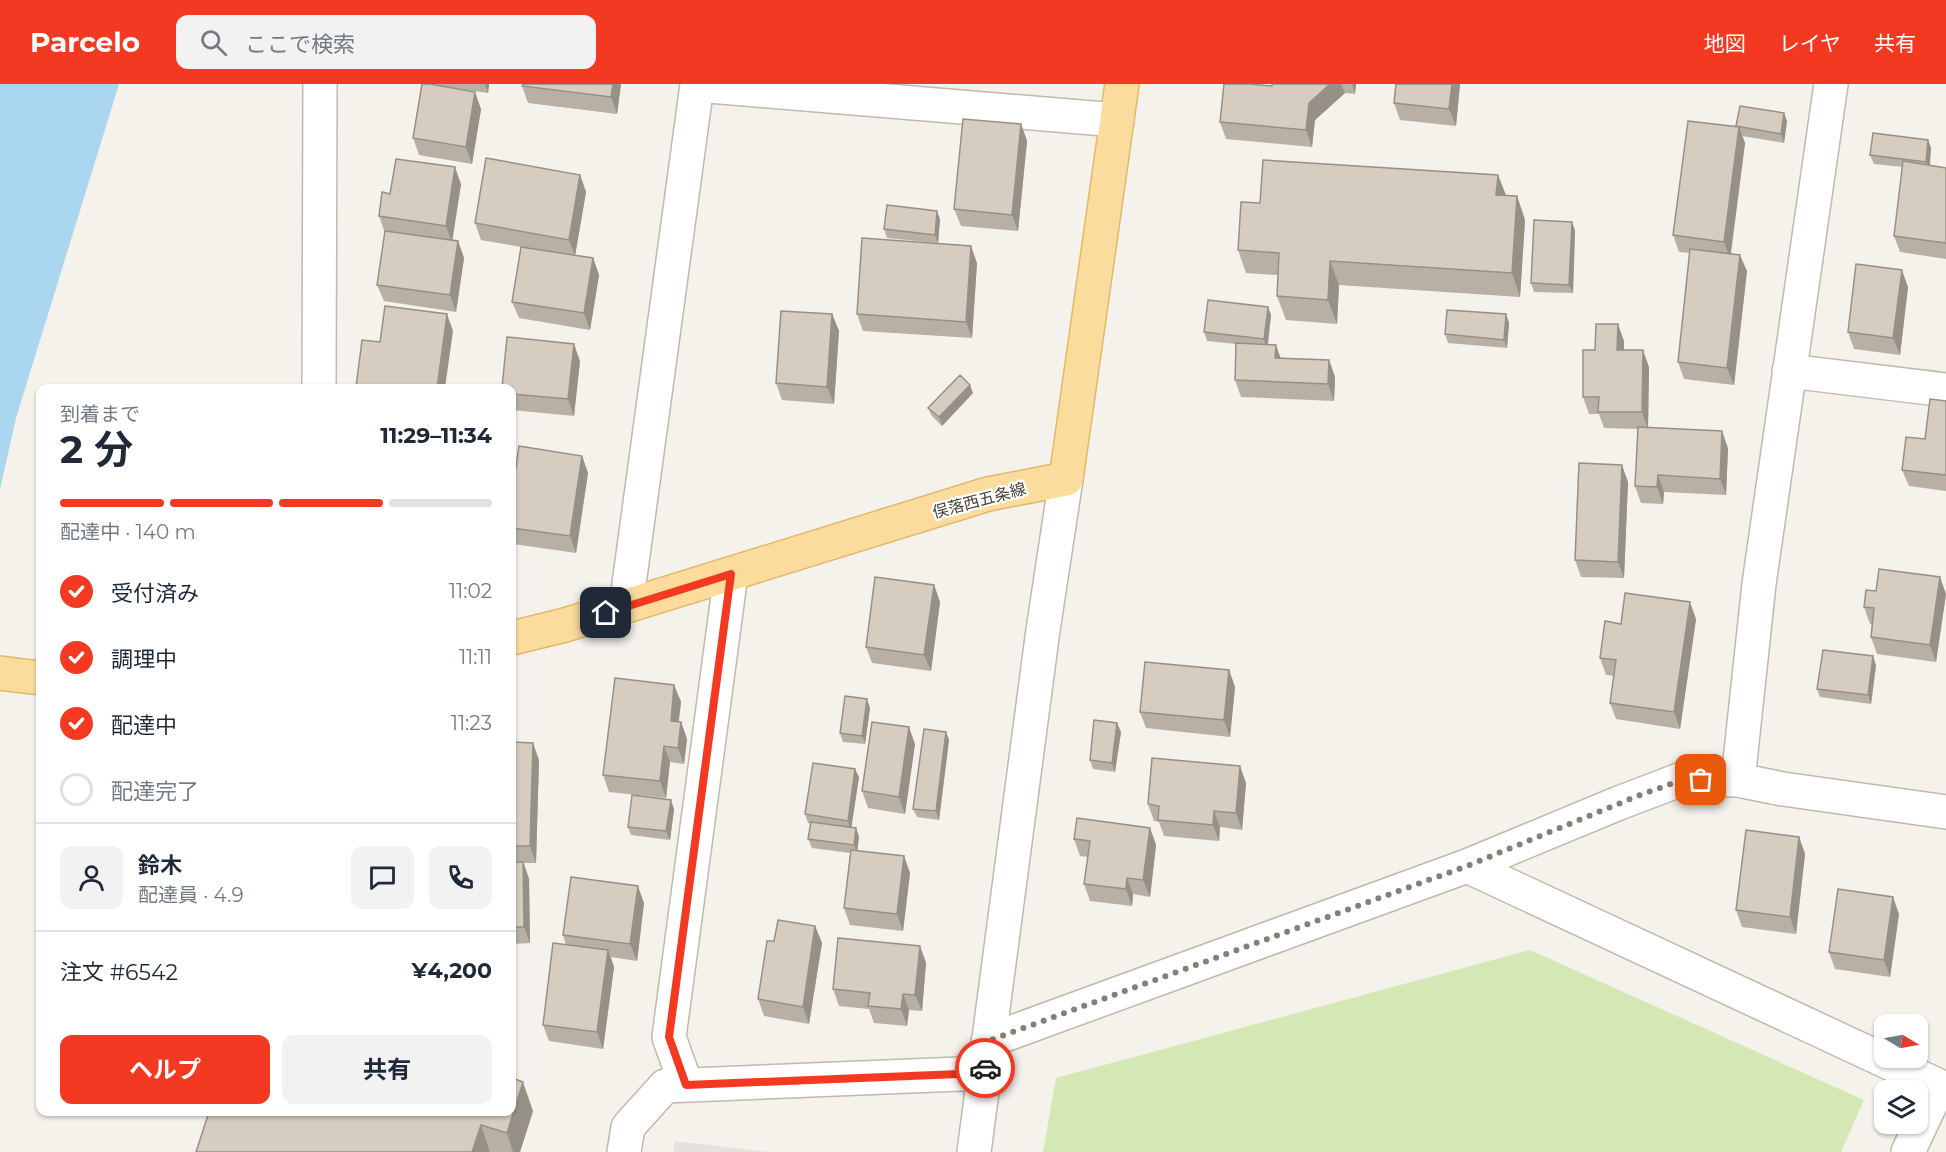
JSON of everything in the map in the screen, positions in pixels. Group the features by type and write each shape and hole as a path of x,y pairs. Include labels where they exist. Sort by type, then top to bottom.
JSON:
{"main road":[{"path":"1066,479 1122,84"},
{"name":"俣落西五条線","path":"516,637 565,625 988,494 1066,479"},
{"path":"0,673 36,678"}],"street":[{"path":"319,384 320,84"},
{"path":"1738,780 1759,584 1831,84"},
{"path":"626,606 697,85 1117,120"},
{"path":"1789,371 1946,390"},
{"path":"974,1152 1043,630 1066,479"},
{"path":"686,1085 669,1037 731,574"},
{"path":"988,1041 1467,866 1619,803 1682,780 1738,780 1783,789 1946,812"},
{"path":"1467,866 1942,1088 1908,1152"},
{"path":"624,1152 628,1127 665,1086 984,1073"}],"green space":[{"path":"1530,950 1864,1100 1841,1152 1043,1152 1056,1078"}],"shaded area":[{"path":"675,1141 769,1152 673,1152"}],"water":[{"path":"0,84 119,84 16,418 0,489"}],"building":[{"path":"422,84 475,92 466,147 413,138"},
{"path":"523,84 613,84 611,97 522,86"},
{"path":"1224,84 1272,86 1272,84 1330,84 1309,103 1306,130 1220,122"},
{"path":"1396,84 1452,84 1449,109 1394,103"},
{"path":"1740,106 1784,113 1781,134 1736,126"},
{"path":"963,119 1021,124 1012,215 954,209"},
{"path":"1688,121 1739,127 1724,242 1673,235"},
{"path":"1873,133 1928,140 1926,162 1870,155"},
{"path":"486,158 580,175 569,240 475,223"},
{"path":"396,159 455,167 446,226 379,216 382,192 390,194"},
{"path":"1263,160 1498,175 1496,195 1517,196 1512,273 1330,261 1328,300 1277,296 1279,253 1238,250 1241,202 1260,203"},
{"path":"1903,161 1946,168 1946,243 1894,236"},
{"path":"887,205 937,211 935,235 884,229"},
{"path":"1534,220 1572,222 1569,285 1531,283"},
{"path":"385,231 458,241 450,295 377,285"},
{"path":"862,238 971,246 966,322 857,314"},
{"path":"521,247 593,258 584,313 512,302"},
{"path":"1690,249 1740,255 1727,368 1678,362"},
{"path":"1856,264 1902,270 1893,338 1848,332"},
{"path":"1208,300 1268,307 1264,339 1204,332"},
{"path":"385,306 447,314 438,384 356,384 362,340 380,342"},
{"path":"1447,310 1506,314 1504,340 1445,334"},
{"path":"781,311 832,314 827,387 776,383"},
{"path":"1596,324 1618,324 1617,350 1643,350 1642,412 1598,412 1599,397 1583,397 1583,350 1595,350"},
{"path":"507,337 574,344 568,399 516,394 516,384 502,384"},
{"path":"1236,343 1276,345 1275,358 1329,360 1328,384 1235,380"},
{"path":"960,375 970,385 939,417 928,408"},
{"path":"1930,399 1946,401 1946,475 1902,470 1906,437 1925,439"},
{"path":"1638,427 1722,431 1720,479 1658,475 1657,487 1635,486"},
{"path":"519,446 582,456 570,536 516,529 516,467"},
{"path":"1579,463 1622,465 1618,562 1575,560"},
{"path":"1879,569 1940,577 1930,645 1871,637 1874,608 1864,607 1866,590 1876,591"},
{"path":"875,577 934,585 924,655 866,647"},
{"path":"1625,593 1690,602 1674,712 1610,703 1616,660 1600,658 1605,621 1621,624"},
{"path":"1823,650 1873,656 1868,695 1817,689"},
{"path":"1145,662 1229,670 1224,720 1140,712"},
{"path":"615,678 674,685 671,721 681,722 678,748 664,746 660,781 603,775"},
{"path":"845,696 867,699 862,736 840,733"},
{"path":"1094,720 1117,723 1112,763 1090,760"},
{"path":"872,722 909,727 899,797 862,791"},
{"path":"924,729 946,732 936,811 913,809"},
{"path":"516,742 533,743 530,846 516,846"},
{"path":"1152,758 1240,766 1236,813 1214,811 1213,825 1158,820 1159,806 1148,804"},
{"path":"813,763 855,769 848,821 805,814"},
{"path":"632,795 671,800 666,831 628,827"},
{"path":"1077,818 1150,828 1143,880 1127,878 1126,889 1084,884 1090,841 1074,839"},
{"path":"811,822 856,828 854,845 808,839"},
{"path":"1746,830 1799,837 1790,917 1736,910"},
{"path":"851,850 904,856 897,914 844,908"},
{"path":"516,862 523,862 524,927 516,927"},
{"path":"571,877 638,886 630,944 563,935"},
{"path":"1838,889 1893,897 1884,960 1829,952"},
{"path":"778,920 815,926 803,1007 758,999 767,941 774,941"},
{"path":"838,938 920,946 915,995 903,994 901,1009 868,1006 870,993 833,989"},
{"path":"553,943 608,950 597,1032 543,1025"},
{"path":"516,1079 523,1082 516,1104"},
{"path":"208,1116 512,1116 507,1133 481,1125 472,1152 196,1152"}],"way so far":[{"path":"985,1068 988,1041 1467,866 1640,795 1682,780 1701,780"}],"route":[{"path":"606,613 731,574 669,1037 686,1085 984,1073 985,1068"}]}
